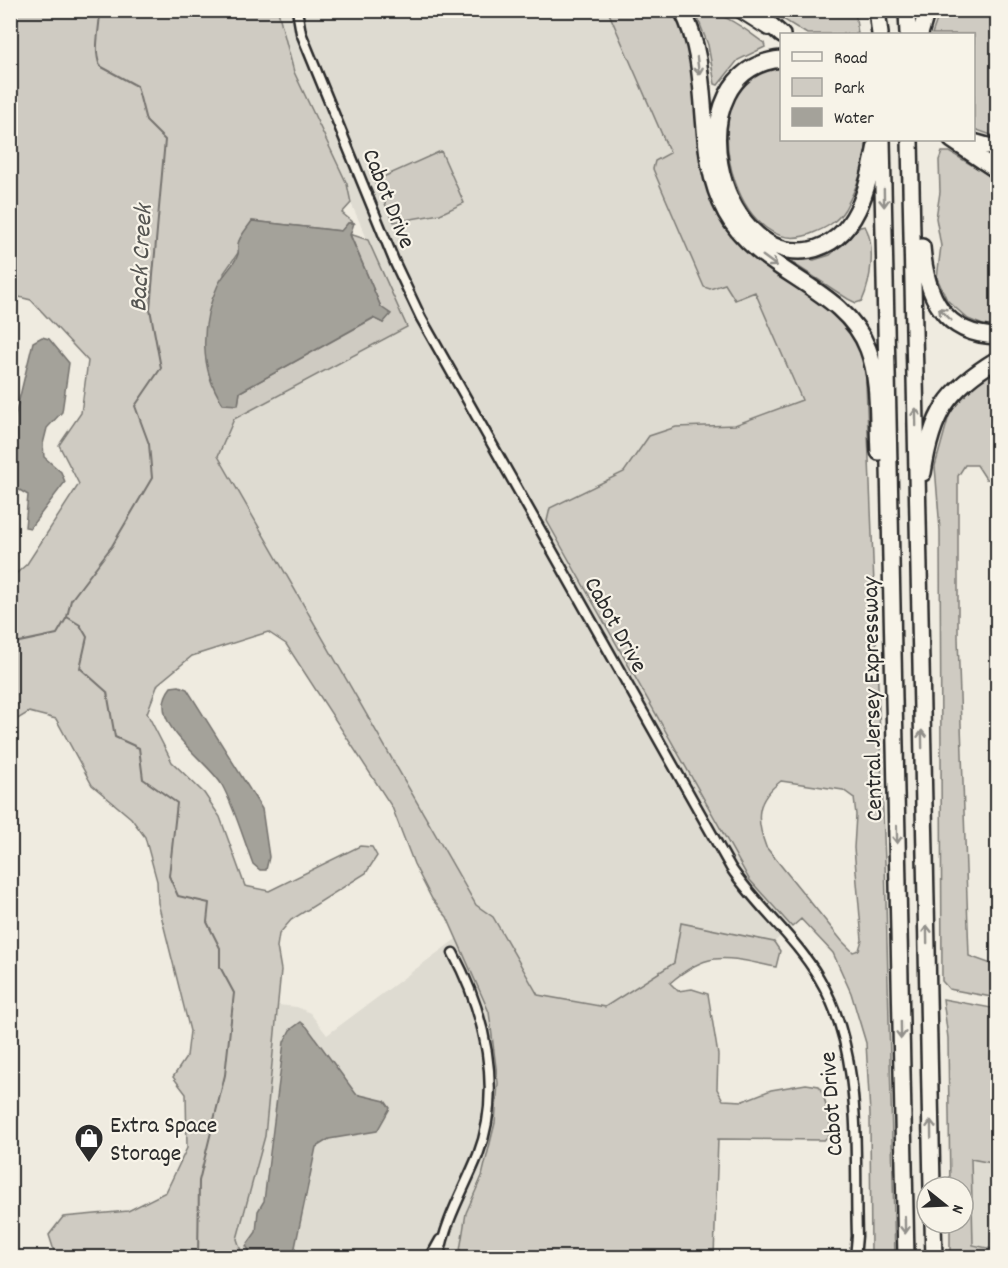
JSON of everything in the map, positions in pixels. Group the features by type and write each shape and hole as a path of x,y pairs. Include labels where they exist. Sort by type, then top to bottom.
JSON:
{"highway":[{"path":"682,10 696,51 710,170 727,215 759,253 847,315 868,348 874,373 893,644"},
{"path":"754,10 780,34"},
{"path":"878,10 880,33"},
{"path":"908,10 908,33"},
{"path":"920,33 927,10"},
{"path":"780,59 760,63 742,74 728,91 720,113 718,145 723,178 736,207 754,233 771,245 794,251 814,249 836,237 858,210 877,141"},
{"name":"Central Jersey Expressway","path":"882,141 906,1257"},
{"path":"910,141 924,272 930,294 943,313 962,327 983,335 998,336"},
{"name":"Central Jersey Expressway","path":"910,141 932,1175"},
{"path":"953,141 998,171"},
{"path":"970,141 998,149"},
{"path":"920,644 921,496 930,439 937,417 953,392 972,374 998,359"},
{"path":"933,1235 934,1257"}],"street":[{"name":"Cabot Drive","path":"297,10 301,33 395,263 421,318 731,868 759,907 808,960 829,996 843,1031 851,1072 857,1236 855,1257"},
{"path":"738,10 780,35"},
{"path":"954,141 998,166"},
{"path":"430,1257 445,1232 482,1144 491,1101 479,1016 453,953"},
{"path":"439,1257 445,1232"}],"shaded area":[{"path":"278,11 649,11 677,86 774,300 820,418 560,525 801,918 774,942 681,923 674,963 605,1007 538,995 493,917 476,905 218,456 234,419 407,327 351,203 346,184 294,72"},
{"path":"456,939 489,1012 498,1083 489,1154 466,1213 459,1257 243,1257 237,1239 265,1136 278,1005 297,1007 310,1013 327,1035"},
{"path":"971,1158 997,1164 997,1250 973,1246 975,1175 971,1175"}],"green space":[{"path":"11,11 278,11 294,72 347,184 351,203 342,213 354,223 348,223 342,231 252,221 238,253 224,273 238,405 240,392 374,318 383,323 381,307 350,234 368,240 407,327 234,419 218,456 476,905 493,917 538,995 605,1007 674,963 681,923 774,942 780,951 776,967 720,958 697,964 670,983 678,991 692,989 708,994 718,1055 717,1089 723,1100 743,1101 771,1090 806,1084 819,1086 824,1097 832,1133 824,1140 718,1139 714,1257 459,1257 466,1213 482,1176 495,1123 498,1083 489,1012 447,917 432,899 414,864 392,807 286,644 268,632 192,656 158,684 147,713 172,762 204,793 220,817 245,886 269,891 360,846 372,847 377,856 366,873 291,920 279,934 277,947 281,970 265,1136 237,1239 243,1257 56,1257 49,1235 63,1217 128,1211 166,1192 187,1148 186,1094 173,1077 187,1056 190,1031 158,903 157,881 145,837 131,818 92,785 56,719 29,712 11,723 10,579 27,564 79,484 59,445 81,413 88,361 31,300 11,295"},
{"path":"608,11 675,11 690,54 708,182 735,237 759,262 840,316 865,358 885,862 895,1257 871,1257 870,1114 866,1043 851,993 833,953 801,919 792,927 749,879 547,521 550,508 624,472 649,436 676,427 735,425 802,400 755,292 735,300 725,284 710,289 704,287 653,169 655,161 670,153","holes":["781,781 843,790 854,798 856,815 854,848 862,940 859,950 853,952 766,847 759,818 762,803"]},
{"path":"695,11 714,13 732,21 764,43 765,47 738,60 718,85 715,84 708,45"},
{"path":"770,11 855,11 858,33 805,33"},
{"path":"940,11 997,11 997,137 975,129 975,33 932,33"},
{"path":"780,63 780,141 866,141 865,158 860,176 845,209 831,224 813,233 788,237 766,228 748,209 736,183 728,154 728,124 734,98 748,78"},
{"path":"441,151 464,203 440,214 394,222 374,181"},
{"path":"942,152 950,152 997,180 997,326 988,327 968,319 947,300 937,278 941,246 936,218 940,192 939,160"},
{"path":"865,226 870,243 871,264 868,284 862,301 856,303 848,299 788,260 789,257 814,260 830,255 860,227"},
{"path":"997,368 997,480 986,479 977,465 965,465 958,476 958,638 969,956 997,966 997,998 949,989 942,981 940,530 935,466 950,412 976,383"},
{"path":"943,999 997,1009 997,1164 971,1159 971,1175 950,1175 948,1038"},
{"path":"950,1235 973,1235 973,1245 997,1250 997,1257 950,1257"}],"water":[{"path":"252,221 341,231 348,223 354,223 350,235 381,307 391,314 383,323 373,318 240,392 238,405 223,404 215,390 206,361 205,330 218,285 232,266 238,253 239,241"},
{"path":"42,337 49,339 69,363 62,412 47,428 43,444 44,457 61,472 65,482 30,528 25,527 28,495 11,485 11,433 33,342"},
{"path":"179,686 187,689 262,809 269,857 266,870 260,870 253,864 222,785 171,726 165,713 164,700 171,687"},
{"path":"301,1022 356,1094 385,1101 390,1108 377,1131 329,1139 316,1147 293,1257 254,1257 246,1246 256,1232 258,1211 264,1201 284,1042 290,1030"}],"waterway":[{"name":"Back Creek","path":"10,644 57,634 67,617 71,600 112,546 152,478 149,444 135,406 161,368 150,309 165,140 146,121 137,86 100,66 97,46 100,10"},
{"path":"67,617 80,625 87,637 80,668 107,692 115,737 139,748 143,779 177,803 169,876 178,896 209,903 207,922 220,948 220,967 234,993 225,1075 199,1181 198,1258"}],"place":[{"name":"Extra Space Storage","path":"89,1164"}]}
